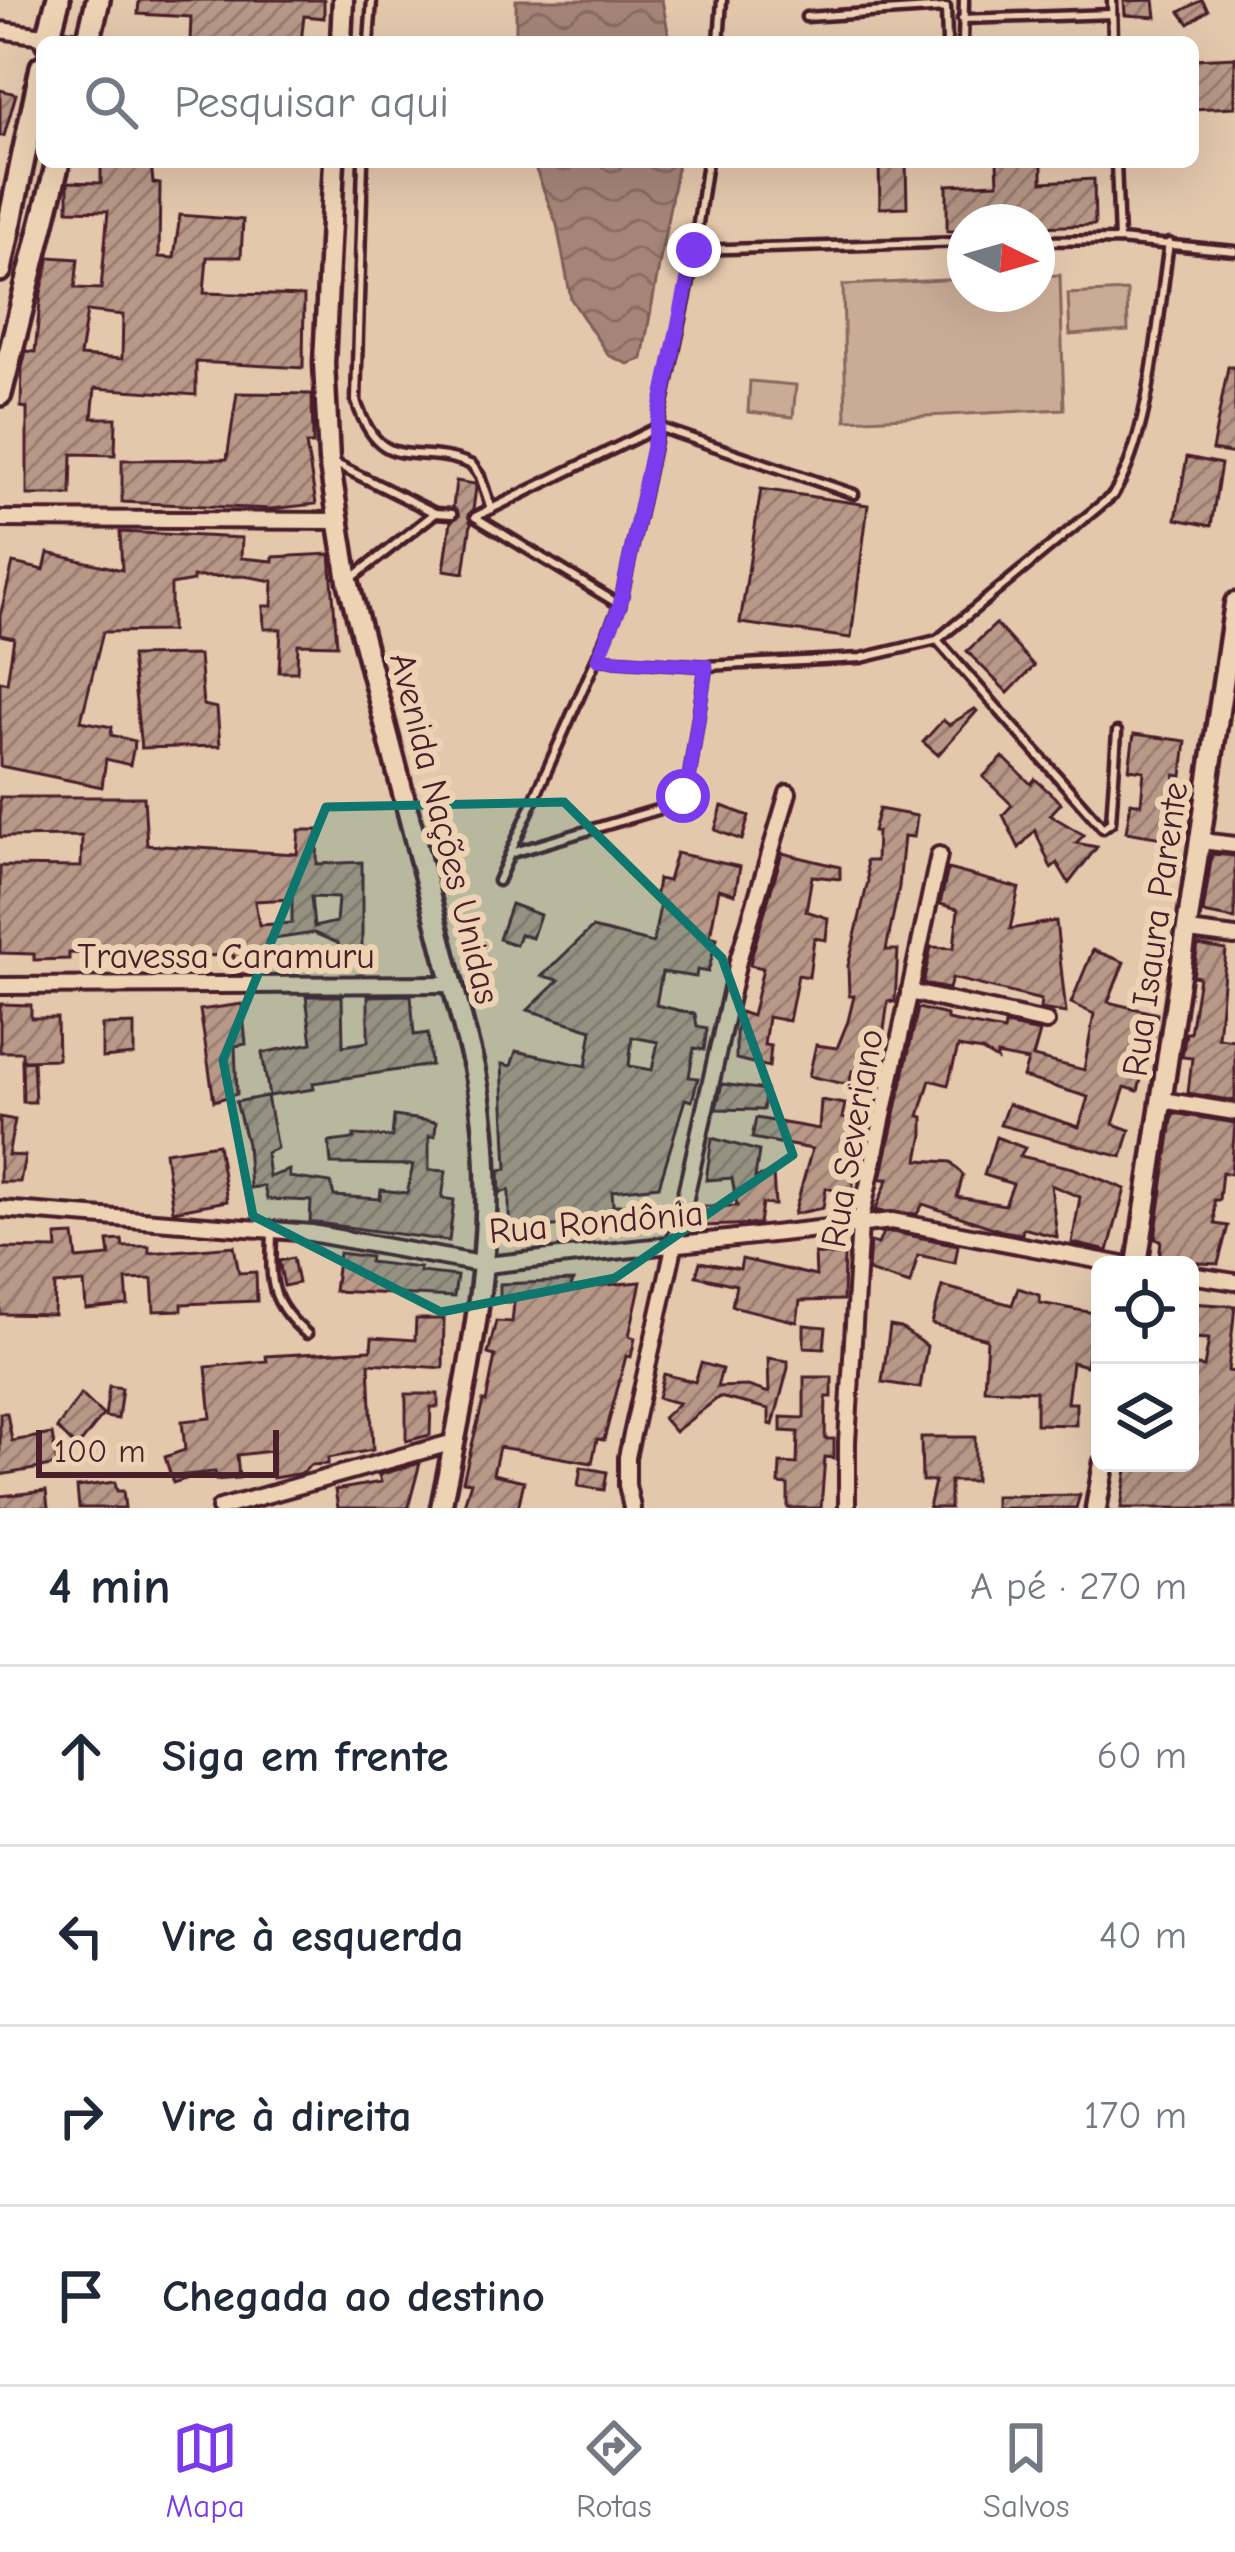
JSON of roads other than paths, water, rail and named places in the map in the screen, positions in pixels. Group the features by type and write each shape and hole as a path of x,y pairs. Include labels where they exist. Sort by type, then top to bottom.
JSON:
{"main road":[{"path":"49,36 58,0"},
{"path":"89,36 98,0"},
{"path":"0,270 6,216 36,92"},
{"path":"0,394 56,168"}],"street":[{"path":"340,36 343,0"},
{"path":"0,30 36,38"},
{"name":"Avenida Nações Unidas","path":"334,168 324,363 328,460 348,581 484,1124 485,1265 441,1508"},
{"path":"0,519 341,521"},
{"name":"Rua Isaura Parente","path":"1139,1256 1235,603"},
{"path":"632,1508 627,1457 673,1244 738,962 788,794"},
{"path":"1201,841 1235,844"},
{"name":"Rua Severiano","path":"847,1508 860,1223 939,855"},
{"path":"1189,931 1235,937"},
{"name":"Travessa Caramuru","path":"0,986 452,983"},
{"path":"909,992 1046,1022"},
{"path":"1162,1100 1235,1112"},
{"name":"Rua Rondônia","path":"0,1209 311,1233 485,1265 892,1220 1091,1259"},
{"path":"1199,1276 1235,1282"},
{"path":"220,1508 454,1442"},
{"path":"1096,1508 1102,1472"}],"lane":[{"path":"369,36 372,0"},
{"path":"719,36 722,0"},
{"path":"963,36 964,0"},
{"path":"1112,0 1113,36"},
{"path":"806,16 946,8 947,36"},
{"path":"962,19 1112,14"},
{"path":"363,168 356,401 366,430 383,448 472,465 490,506"},
{"path":"498,881 620,605 694,250 706,168"},
{"path":"1117,168 1119,240"},
{"path":"1055,241 1119,240 1235,251"},
{"path":"694,250 947,243"},
{"path":"598,659 706,666 861,658 937,640 1113,495 1128,473 1138,438 1169,243"},
{"path":"620,605 473,517 658,427 854,494"},
{"path":"328,460 435,513 452,514"},
{"path":"348,581 435,513"},
{"path":"937,640 1103,828 1111,822 1117,732"},
{"path":"510,853 667,807 683,796 706,666"},
{"path":"272,1231 273,1294 307,1334"}],"water":[{"path":"516,0 662,0 669,36 516,36"},
{"path":"535,168 677,168 642,359 628,364 608,355 571,299 557,225"}]}
